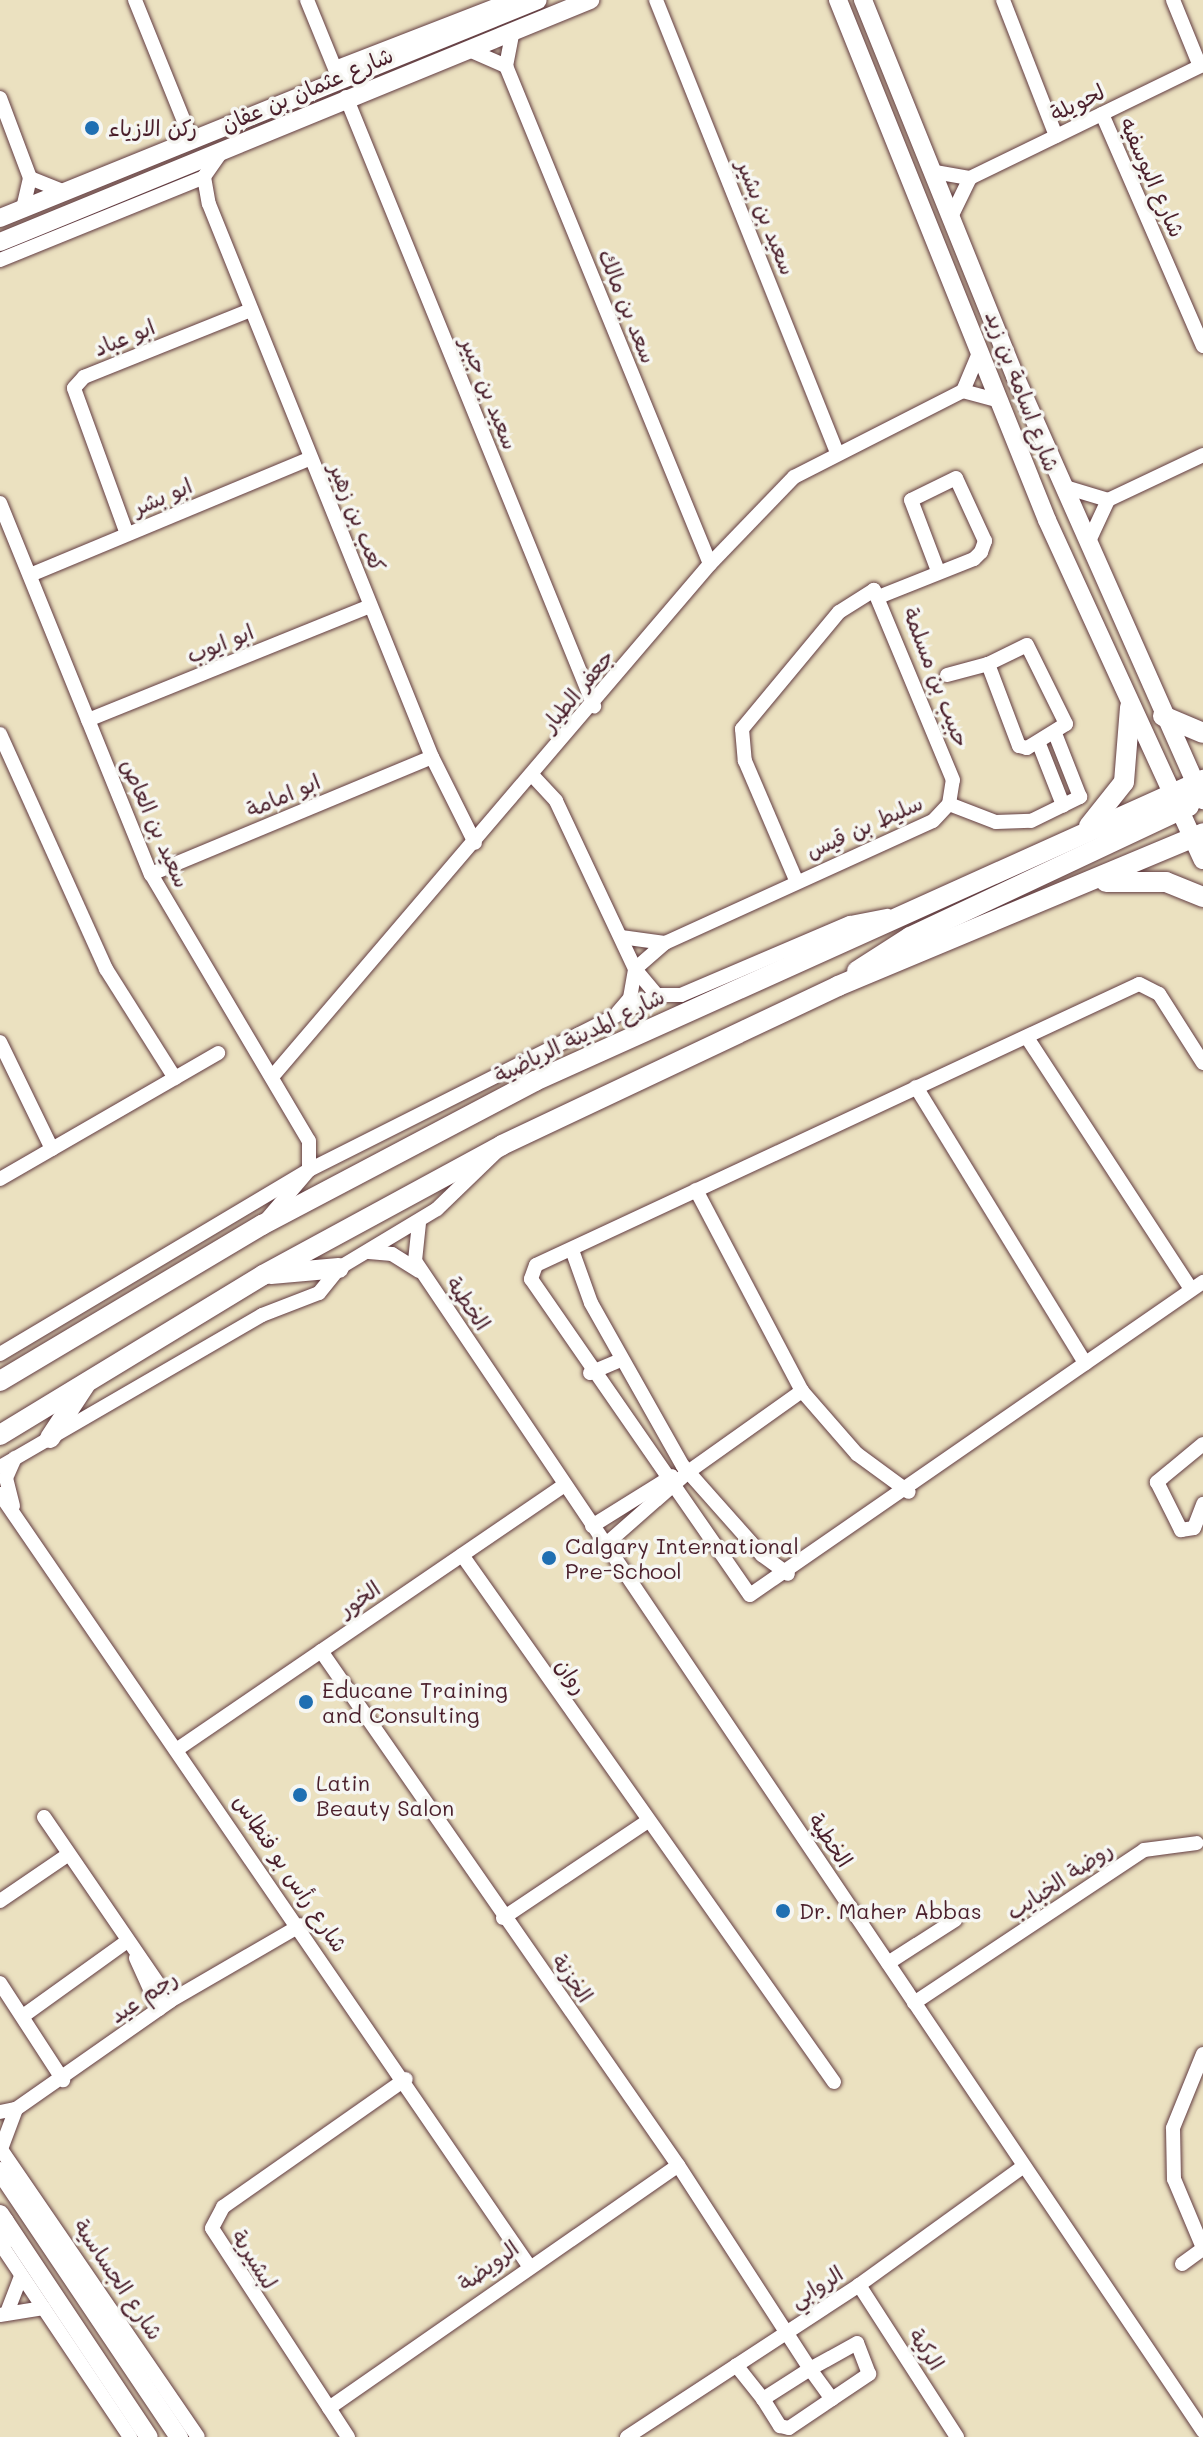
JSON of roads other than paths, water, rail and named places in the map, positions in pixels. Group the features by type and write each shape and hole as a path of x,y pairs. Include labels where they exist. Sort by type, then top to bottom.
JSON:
{"main road":[{"path":"1076,837 1121,788 1130,707"},
{"path":"1163,716 1203,733"},
{"path":"838,986 893,945 1174,803 1195,801 1201,792"},
{"path":"0,1435 263,1275 502,1145 838,986 1197,836 1186,815 1201,792"},
{"name":"شارع المدينة الرياضية","path":"0,1381 262,1225 535,1081 895,914 1076,837 1174,803"},
{"path":"1090,883 1166,882 1203,897"},
{"path":"263,1275 339,1268"},
{"path":"50,1438 89,1379"}],"street":[{"path":"135,0 192,141"},
{"name":"شارع عثمان بن عفان","path":"0,242 223,150 482,5 510,0"},
{"name":"شارع عثمان بن عفان","path":"0,218 538,0"},
{"name":"شارع عثمان بن عفان","path":"340,82 467,49 590,0"},
{"name":"سعيد بن بشير","path":"656,0 836,450"},
{"name":"شارع اسامة بن زيد","path":"838,0 1001,401 1130,707 1174,803 1197,836 1203,860"},
{"name":"شارع اسامة بن زيد","path":"863,0 1065,487 1163,716 1201,792"},
{"path":"1003,0 1056,136"},
{"path":"1173,0 1201,66"},
{"name":"سعيد بن جبير","path":"311,1 340,82 594,706"},
{"path":"467,49 506,66 513,30"},
{"name":"سعد بن مالك","path":"506,66 710,564"},
{"name":"لحويلة","path":"970,178 1201,66"},
{"path":"0,98 30,178 23,209"},
{"name":"شارع اليوسفيه","path":"1102,114 1203,346"},
{"path":"0,260 204,177 223,150"},
{"path":"935,172 970,178 952,215"},
{"name":"كعب بن زهير","path":"204,177 209,204 370,606 432,757 475,843"},
{"path":"30,178 64,192"},
{"path":"182,186 209,204"},
{"name":"ابو عباد","path":"127,534 74,388 84,377 251,310"},
{"path":"980,345 976,372 963,391 1001,401"},
{"name":"جعفر الطيار","path":"272,1077 594,706 710,564 794,477 836,450 963,391"},
{"path":"1089,541 1108,500 1203,455"},
{"name":"ابو بشر","path":"30,575 311,458"},
{"path":"881,596 974,559 985,541 956,478 911,500 938,571"},
{"path":"1065,487 1108,500"},
{"name":"سعيد بن العاص","path":"0,503 151,874 309,1141"},
{"name":"حبيب بن مسلمة","path":"796,880 745,761 742,729 857,594 874,590 881,596 953,780 949,804"},
{"name":"ابو ايوب","path":"88,720 370,606"},
{"path":"947,675 988,664 1027,645 1036,650 1066,724 1056,736 1039,744 1019,746 988,664"},
{"path":"0,734 106,969 175,1078"},
{"name":"سليط بن قيس","path":"635,969 665,943 796,880 933,821 949,804 996,822 1031,821 1080,797 1056,736"},
{"path":"1039,744 1063,805"},
{"name":"ابو امامة","path":"151,874 432,757"},
{"path":"533,776 556,801 635,969 657,995 681,995 850,923 895,914"},
{"path":"621,937 665,943"},
{"path":"618,1012 630,998 635,969"},
{"path":"1028,1039 1197,1286 1085,1363 909,1492 788,1574 745,1593 672,1484 590,1373 531,1279 536,1265 916,1087 1149,984 1203,1063"},
{"name":"شارع المدينة الرياضية","path":"0,1354 309,1170 657,995"},
{"path":"0,1042 52,1149"},
{"path":"0,1179 218,1053"},
{"path":"916,1087 1085,1363"},
{"path":"262,1225 309,1170 309,1141 331,1152 355,1148"},
{"path":"0,1467 262,1315 306,1301 339,1268 419,1223 502,1145"},
{"path":"696,1190 802,1391 857,1454 909,1492"},
{"name":"الخطية","path":"419,1223 412,1253 423,1273 1203,2431"},
{"path":"572,1250 620,1360 688,1472 762,1555 788,1574"},
{"name":"الخطية","path":"366,1252 392,1254 423,1273"},
{"path":"590,1373 620,1360"},
{"path":"605,1545 672,1484 802,1391"},
{"path":"1203,1444 1157,1482 1181,1530 1194,1528 1203,1504"},
{"name":"شارع رأس بو فنطاس","path":"14,1510 6,1478 15,1458"},
{"path":"592,1526 672,1484"},
{"name":"الخور","path":"179,1748 565,1485"},
{"name":"شارع رأس بو فنطاس","path":"0,1494 301,1925 527,2263"},
{"name":"روان","path":"462,1555 645,1823 834,2082"},
{"name":"الخزنة","path":"321,1651 503,1918 678,2165 832,2399"},
{"path":"44,1817 165,2005"},
{"path":"503,1918 645,1823"},
{"name":"روضة الخبايب","path":"914,2003 1144,1850 1197,1843"},
{"path":"0,1901 69,1854"},
{"path":"888,1963 955,1920"},
{"name":"رجم عيد","path":"0,2112 16,2109 63,2080 165,2005 301,1925"},
{"path":"23,2016 126,1942"},
{"path":"0,1983 63,2080"},
{"path":"1182,2264 1203,2248 1174,2179 1173,2128 1203,2054"},
{"name":"لبشيرية","path":"348,2437 212,2228 223,2207 406,2079"},
{"path":"1,2148 16,2109"},
{"name":"شارع الجساسية","path":"1,2148 21,2202 179,2437"},
{"name":"الرويضة","path":"329,2408 527,2263 678,2165"},
{"name":"الروابي","path":"627,2437 859,2285 1024,2166"},
{"name":"شارع الجساسية","path":"8,2171 198,2437"},
{"path":"2,2217 1,2244 130,2437"},
{"path":"2,2217 149,2437"},
{"path":"4,2312 21,2276"},
{"name":"الركية","path":"859,2285 957,2437"},
{"path":"4,2312 43,2308"},
{"path":"736,2365 763,2399 789,2428 869,2374 857,2343 763,2399"},
{"path":"69,2347 91,2351"}],"place":[{"name":"ركن الازياء","path":"92,128"},
{"name":"Calgary International Pre-School","path":"549,1558"},
{"name":"Educane Training and Consulting","path":"306,1702"},
{"name":"Latin Beauty Salon","path":"300,1795"},
{"name":"Dr. Maher Abbas","path":"783,1911"}]}
